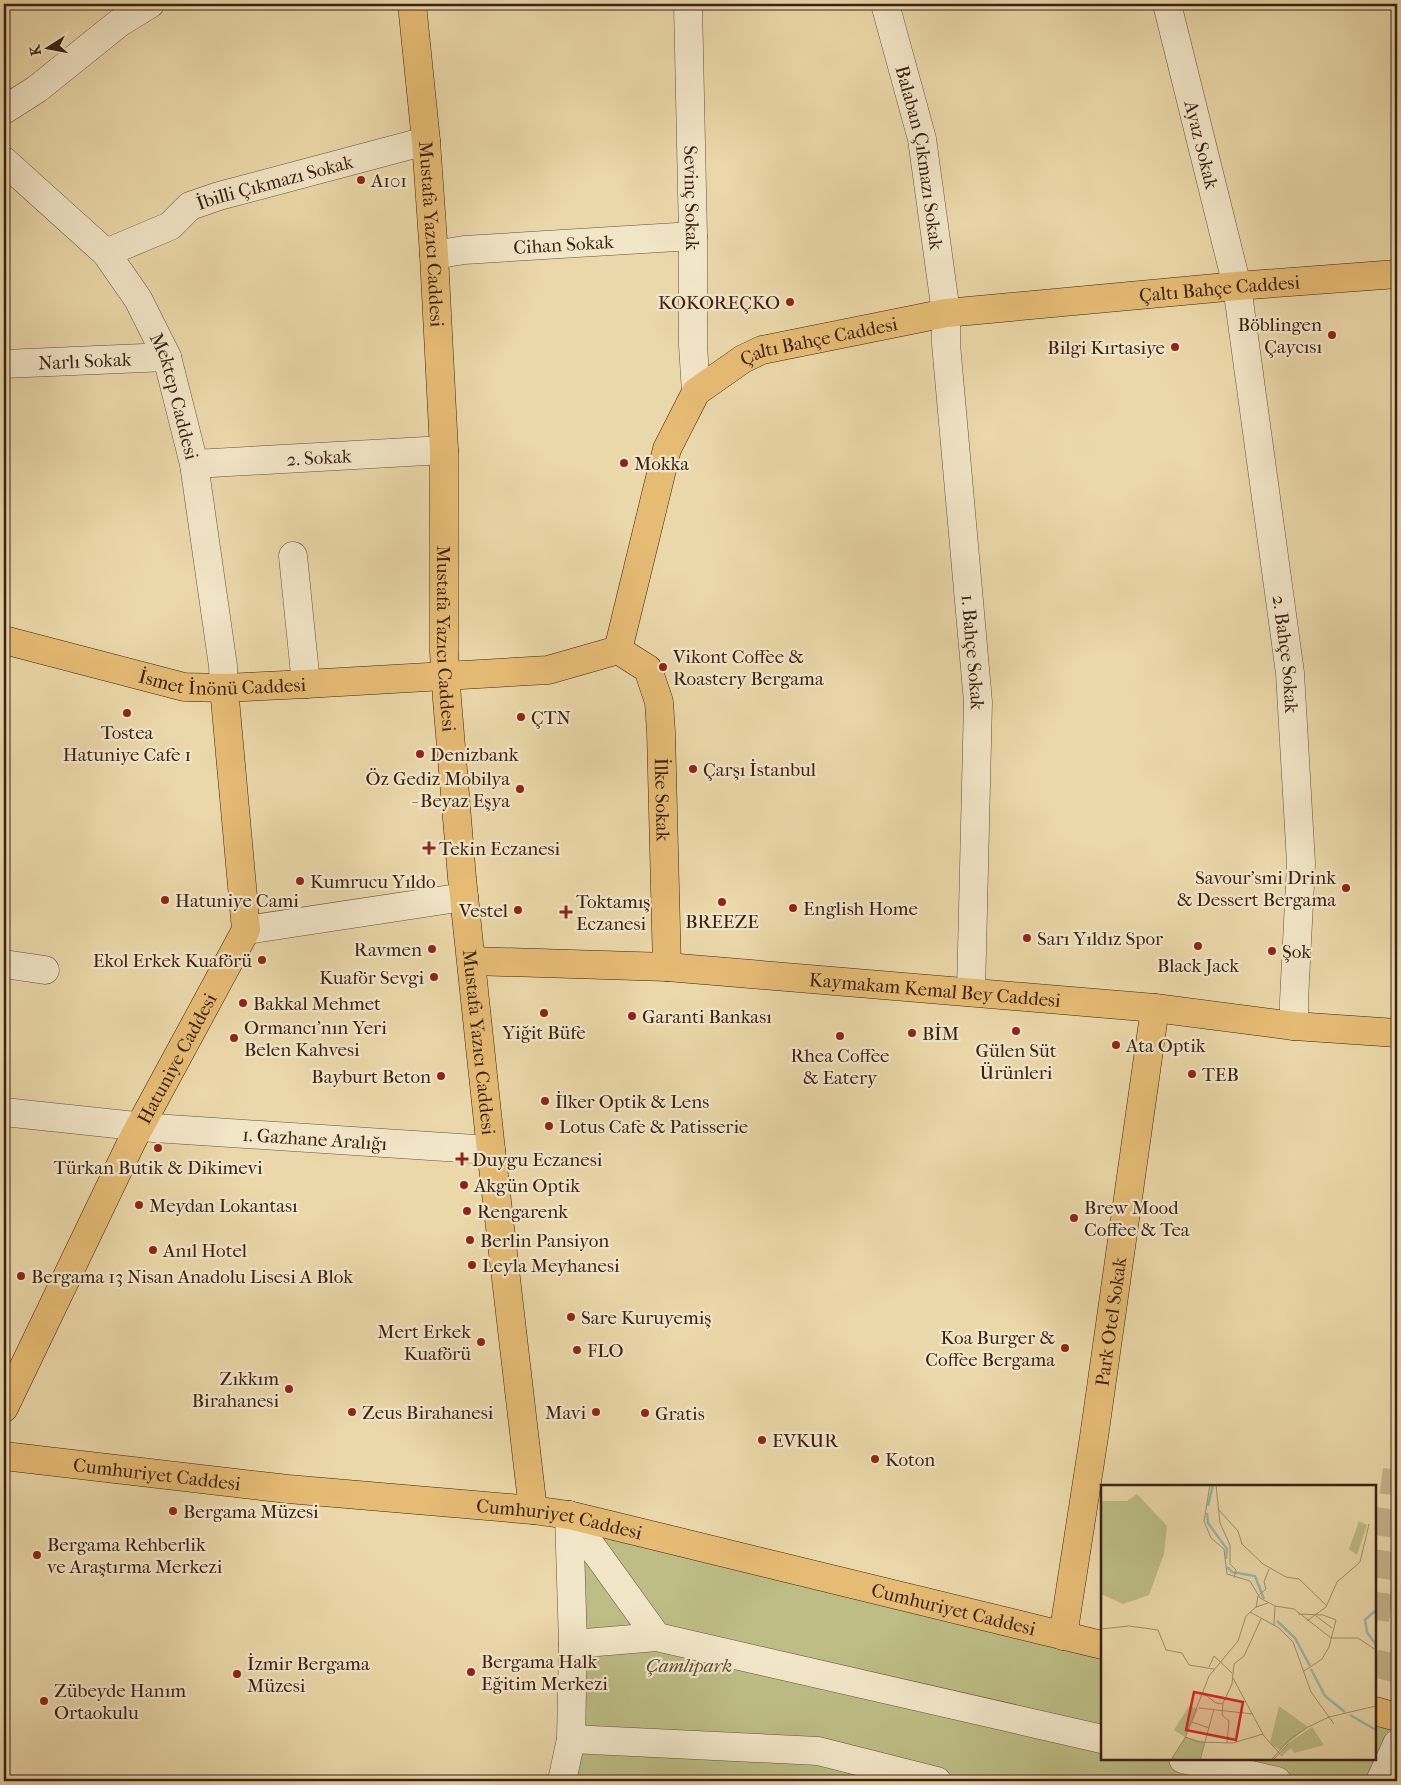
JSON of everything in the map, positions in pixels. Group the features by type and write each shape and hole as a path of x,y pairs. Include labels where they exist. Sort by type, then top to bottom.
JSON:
{"main road":[{"name":"Mustafa Yazıcı Caddesi","path":"412,4 426,141 444,450 445,676 464,897 533,1510"},
{"name":"Çaltı Bahçe Caddesi","path":"618,650 667,449 696,392 742,359 762,350 946,313 1237,286 1397,274"},
{"name":"İsmet İnönü Caddesi","path":"4,640 184,688 224,688 445,676"},
{"path":"445,676 548,670 618,650"},
{"name":"İlke Sokak","path":"618,650 648,669 659,702 666,967"},
{"path":"224,688 246,930"},
{"name":"Hatuniye Caddesi","path":"4,1408 139,1126 246,930"},
{"name":"Kaymakam Kemal Bey Caddesi","path":"472,961 666,967 1155,1008 1294,1026 1397,1033"},
{"name":"Park Otel Sokak","path":"1063,1636 1098,1408 1155,1008"},
{"name":"Cumhuriyet Caddesi","path":"4,1456 288,1489 533,1510 569,1516 1101,1645"},
{"path":"1376,1711 1397,1718"}],"street":[{"path":"4,110 37,88 119,23 150,4"},
{"name":"Sevinç Sokak","path":"688,4 693,236 693,345 696,392"},
{"name":"Balaban Çıkmazı Sokak","path":"885,4 922,139 946,313"},
{"name":"Ayaz Sokak","path":"1167,4 1237,286"},
{"name":"İbilli Çıkmazı Sokak","path":"106,253 170,226 190,206 219,196 426,141"},
{"name":"Mektep Caddesi","path":"4,161 106,253 138,299 167,357 194,464 223,666 224,688"},
{"name":"Cihan Sokak","path":"434,255 464,250 693,236"},
{"name":"2. Bahçe Sokak","path":"1237,286 1290,673 1301,863 1294,1026"},
{"name":"1. Bahçe Sokak","path":"946,313 946,344 978,702 970,992"},
{"name":"Narlı Sokak","path":"4,364 167,357"},
{"name":"2. Sokak","path":"194,464 444,450"},
{"path":"292,556 306,684"},
{"path":"246,930 464,897"},
{"path":"4,964 45,970"},
{"name":"1. Gazhane Aralığı","path":"4,1112 139,1126 491,1150"},
{"path":"569,1516 658,1638"},
{"path":"562,1781 571,1739 573,1644 569,1516"},
{"path":"573,1644 658,1638 1101,1740"},
{"path":"571,1739 818,1751 936,1781"},
{"path":"1380,1781 1397,1744"},
{"path":"699,1764 818,1751"},
{"path":"1187,1760 1277,1781"}],"green space":[{"name":"Çamlıpark","path":"569,1515 1101,1645 1101,1760 1376,1760 1376,1711 1397,1717 1397,1781 562,1781"}],"tunnel":[{"path":"1376,1613 1397,1470"},
{"path":"1376,1663 1397,1669"}],"place":[{"name":"A101","path":"361,180"},
{"name":"KOKOREÇKO","path":"790,302"},
{"name":"Böblingen Çaycısı","path":"1332,335"},
{"name":"Bilgi Kırtasiye","path":"1175,347"},
{"name":"Mokka","path":"624,463"},
{"name":"Vikont Coffee & Roastery Bergama","path":"663,667"},
{"name":"Tostea Hatuniye Cafe 1","path":"127,713"},
{"name":"ÇTN","path":"521,717"},
{"name":"Denizbank","path":"420,754"},
{"name":"Çarşı İstanbul","path":"693,769"},
{"name":"Öz Gediz Mobilya - Beyaz Eşya","path":"520,789"},
{"name":"Tekin Eczanesi","path":"429,848"},
{"name":"Kumrucu Yıldo","path":"300,881"},
{"name":"Savour'smi Drink & Dessert Bergama","path":"1346,888"},
{"name":"Hatuniye Cami","path":"165,900"},
{"name":"BREEZE","path":"722,902"},
{"name":"English Home","path":"793,908"},
{"name":"Vestel","path":"518,910"},
{"name":"Toktamış Eczanesi","path":"566,912"},
{"name":"Sarı Yıldız Spor","path":"1027,938"},
{"name":"Black Jack","path":"1198,946"},
{"name":"Ravmen","path":"432,949"},
{"name":"Şok","path":"1272,951"},
{"name":"Ekol Erkek Kuaförü","path":"262,960"},
{"name":"Kuaför Sevgi","path":"434,977"},
{"name":"Bakkal Mehmet","path":"243,1003"},
{"name":"Yiğit Büfe","path":"544,1013"},
{"name":"Garanti Bankası","path":"632,1016"},
{"name":"Gülen Süt Ürünleri","path":"1016,1031"},
{"name":"BİM","path":"912,1033"},
{"name":"Rhea Coffee & Eatery","path":"840,1036"},
{"name":"Ormancı'nın Yeri Belen Kahvesi","path":"234,1038"},
{"name":"Ata Optik","path":"1116,1045"},
{"name":"TEB","path":"1192,1074"},
{"name":"Bayburt Beton","path":"441,1076"},
{"name":"İlker Optik & Lens","path":"545,1101"},
{"name":"Lotus Cafe & Patisserie","path":"549,1126"},
{"name":"Türkan Butik & Dikimevi","path":"158,1148"},
{"name":"Duygu Eczanesi","path":"462,1159"},
{"name":"Akgün Optik","path":"464,1185"},
{"name":"Meydan Lokantası","path":"139,1205"},
{"name":"Rengarenk","path":"467,1211"},
{"name":"Brew Mood Coffee & Tea","path":"1074,1218"},
{"name":"Berlin Pansiyon","path":"470,1240"},
{"name":"Anıl Hotel","path":"153,1250"},
{"name":"Leyla Meyhanesi","path":"472,1265"},
{"name":"Bergama 13 Nisan Anadolu Lisesi A Blok","path":"21,1276"},
{"name":"Sare Kuruyemiş","path":"571,1317"},
{"name":"Mert Erkek Kuaförü","path":"481,1342"},
{"name":"Koa Burger & Coffee Bergama","path":"1065,1348"},
{"name":"FLO","path":"577,1350"},
{"name":"Zıkkım Birahanesi","path":"289,1389"},
{"name":"Zeus Birahanesi","path":"352,1412"},
{"name":"Mavi","path":"596,1412"},
{"name":"Gratis","path":"645,1413"},
{"name":"EVKUR","path":"762,1440"},
{"name":"Koton","path":"875,1459"},
{"name":"Bergama Müzesi","path":"173,1511"},
{"name":"Bergama Rehberlik ve Araştırma Merkezi","path":"37,1555"},
{"name":"Bergama Halk Eğitim Merkezi","path":"471,1672"},
{"name":"İzmir Bergama Müzesi","path":"237,1674"},
{"name":"Zübeyde Hanım Ortaokulu","path":"44,1701"}]}
